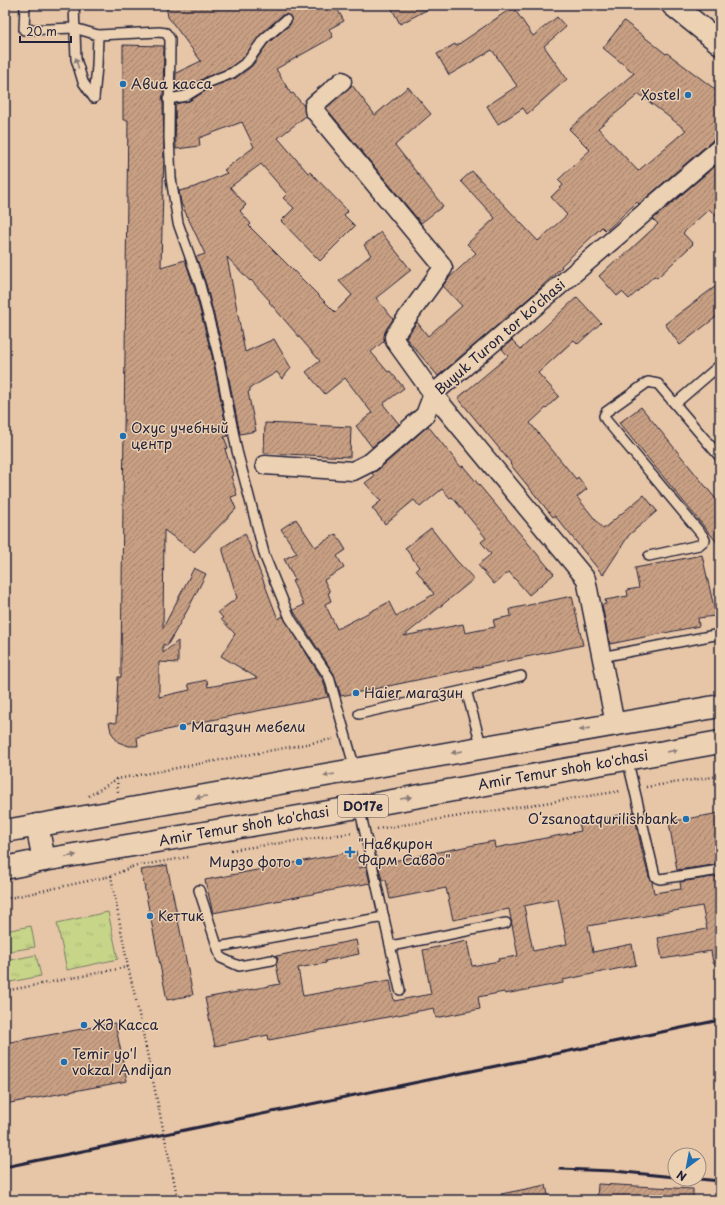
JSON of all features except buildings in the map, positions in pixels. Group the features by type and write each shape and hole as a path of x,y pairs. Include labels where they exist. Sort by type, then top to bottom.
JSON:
{"main road":[{"path":"673,5 720,43"},
{"path":"5,831 720,706"},
{"name":"Amir Temur shoh ko'chasi","path":"5,868 720,742"},
{"path":"37,825 44,860"}],"street":[{"path":"342,81 314,105 314,110 443,268 396,333 394,337 395,341 433,394 586,579 615,724"},
{"name":"Buyuk Turon tor ko'chasi","path":"265,465 353,471 371,462 425,415 433,394 720,148"}],"lane":[{"path":"25,5 24,30 74,28 98,35 166,33 170,39 168,99 169,138 171,178 178,223 200,285 218,355 237,451 265,557 290,618 329,677 356,770"},
{"path":"74,5 76,59 83,82 94,98 98,35"},
{"path":"168,99 186,96 209,82 232,73 247,62 264,39 286,20"},
{"path":"676,403 720,365"},
{"path":"649,556 699,545 704,542 704,536 606,420 604,416 606,412 648,382 658,384 676,403 720,457"},
{"path":"601,657 720,634"},
{"path":"359,714 521,676"},
{"path":"466,690 482,748"},
{"path":"627,758 655,876 657,878 720,870"},
{"path":"359,806 400,990"},
{"path":"199,890 221,958 239,966 272,960"},
{"path":"218,947 384,917"},
{"path":"391,946 506,923"}],"path":[{"path":"87,798 117,778 346,736"},
{"path":"228,850 365,831 720,776"},
{"path":"132,867 191,857"},
{"path":"5,899 111,876 128,967 178,1200"},
{"path":"5,991 128,967"}],"green space":[{"path":"108,912 118,959 67,970 57,923"},
{"path":"31,926 35,947 5,952 5,931"},
{"path":"36,955 41,976 5,983 5,961"}],"railway":[{"path":"5,1167 720,1020"},
{"path":"560,1169 614,1171 667,1176"},
{"path":"707,1180 720,1181"}],"place":[{"name":"Авиа касса","path":"123,84"},
{"name":"Xostel","path":"688,95"},
{"name":"Охус учебный центр","path":"123,436"},
{"name":"Haier магазин","path":"356,693"},
{"name":"Магазин мебели","path":"183,727"},
{"name":"Oʻzsanoatqurilishbank","path":"686,819"},
{"name":"\"Навқирон Фарм Савдо\"","path":"350,852"},
{"name":"Мирзо фото","path":"299,862"},
{"name":"Кеттик","path":"150,916"},
{"name":"Жд Касса","path":"84,1025"},
{"name":"Temir yo'l vokzal Andijan","path":"64,1062"}]}
